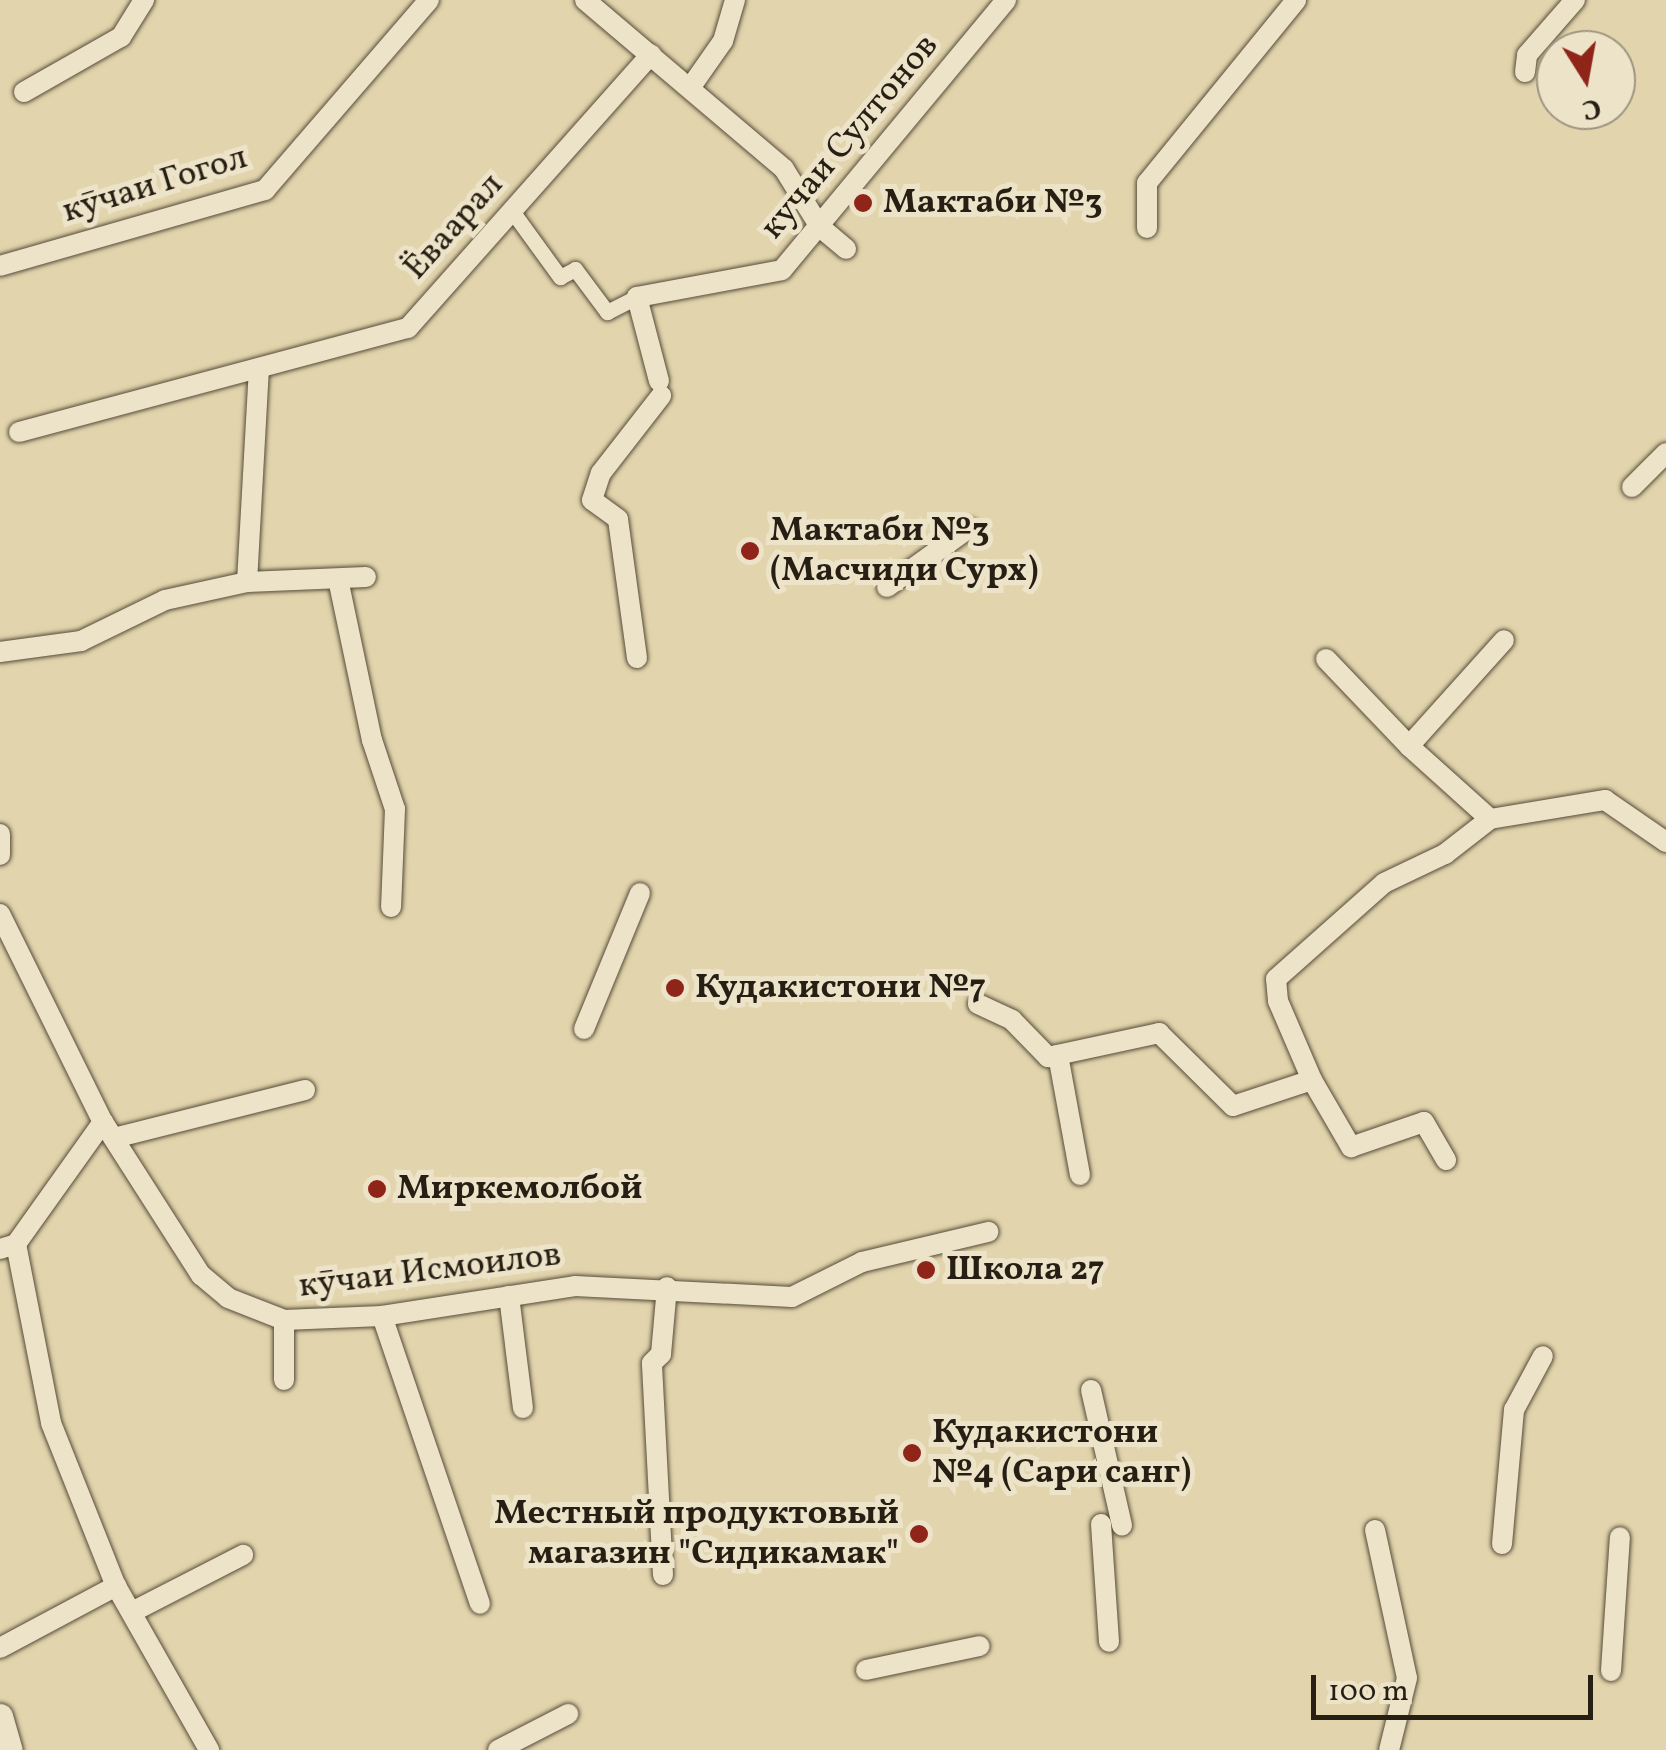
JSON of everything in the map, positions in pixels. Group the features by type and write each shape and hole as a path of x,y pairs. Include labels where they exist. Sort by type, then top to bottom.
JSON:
{"street":[{"path":"24,92 120,36 144,0"},
{"name":"кӯчаи Гогол","path":"0,266 265,190 429,0"},
{"path":"585,0 784,169 820,227 846,249"},
{"path":"690,88 724,41 735,0"},
{"name":"кучаи Султонов","path":"637,298 782,270 1006,0"},
{"path":"1148,228 1148,182 1296,0"},
{"path":"1525,72 1527,54 1575,0"},
{"name":"Ёваарал","path":"20,432 408,328 651,54"},
{"path":"512,211 560,277 575,269 607,312 637,298 660,388 600,473 592,500 618,518 637,658"},
{"path":"248,582 258,368"},
{"path":"1632,487 1666,453"},
{"path":"886,586 969,528"},
{"path":"0,652 80,641 165,600 248,582 366,577"},
{"path":"338,579 372,740 395,809 391,908"},
{"path":"1409,746 1504,640"},
{"path":"1326,660 1409,746 1490,819"},
{"path":"1446,1160 1424,1122 1351,1147 1312,1080 1276,979 1384,883 1445,854 1490,819 1605,800 1666,842"},
{"path":"0,834 0,855"},
{"path":"584,1029 640,893"},
{"name":"кӯчаи Исмоилов","path":"0,914 109,1130 201,1275 228,1298 284,1320 382,1316 575,1286 667,1287 792,1296 862,1262 988,1232"},
{"path":"978,1004 1012,1020 1048,1057 1159,1033 1233,1106 1312,1080"},
{"path":"1058,1055 1080,1175"},
{"path":"209,1750 116,1586 51,1424 8,1246 109,1130 305,1090"},
{"path":"663,1574 652,1363 661,1354 667,1287"},
{"path":"510,1296 524,1408"},
{"path":"382,1316 480,1604"},
{"path":"284,1320 284,1380"},
{"path":"1502,1544 1514,1410 1543,1356"},
{"path":"1091,1390 1112,1525 1109,1642"},
{"path":"1375,1530 1407,1678 1389,1750"},
{"path":"1611,1672 1620,1537"},
{"path":"132,1612 243,1554"},
{"path":"0,1648 116,1586"},
{"path":"866,1670 980,1646"},
{"path":"498,1750 568,1714"},
{"path":"0,1716 10,1750"}],"place":[{"name":"Мактаби №3","path":"863,203"},
{"name":"Мактаби №3 (Масчиди Сурх)","path":"750,551"},
{"name":"Кудакистони №7","path":"675,988"},
{"name":"Миркемолбой","path":"377,1189"},
{"name":"Школа 27","path":"926,1270"},
{"name":"Кудакистони №4 (Сари санг)","path":"912,1453"},
{"name":"Местный продуктовый магазин \"Сидикамак\"","path":"919,1534"}]}
